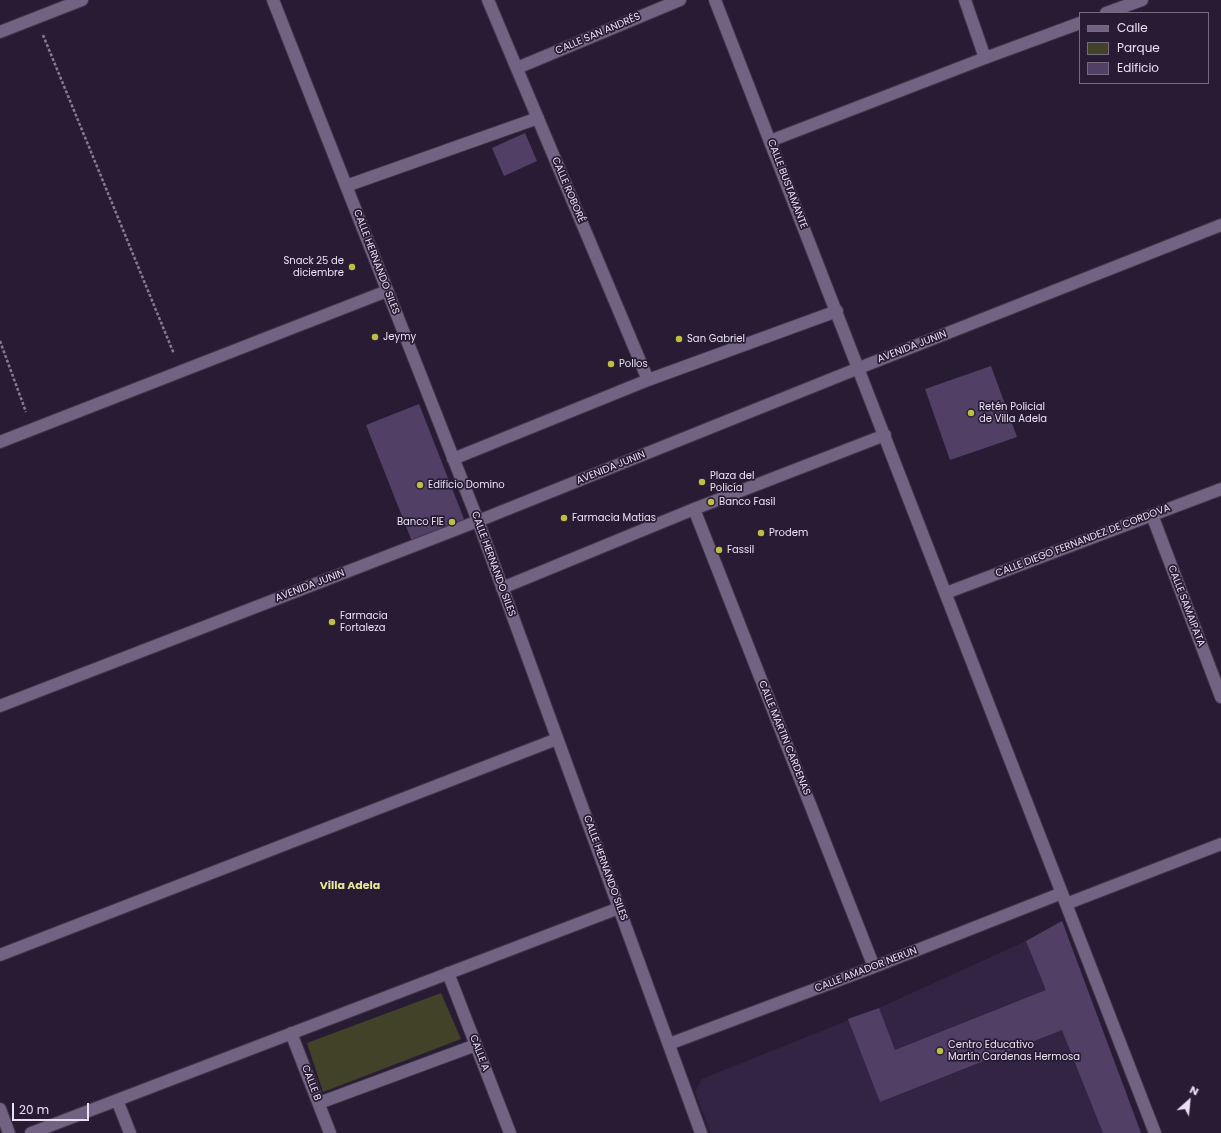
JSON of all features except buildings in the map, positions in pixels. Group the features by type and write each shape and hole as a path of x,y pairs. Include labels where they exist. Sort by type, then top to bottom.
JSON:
{"street":[{"path":"0,32 82,0"},
{"name":"CALLE HERNANDO SILES","path":"273,0 478,521 701,1133"},
{"name":"CALLE ROBORÉ","path":"488,0 648,380"},
{"name":"CALLE SAN ANDRÉS","path":"517,68 680,0"},
{"name":"CALLE BUSTAMANTE","path":"715,0 1155,1133"},
{"path":"964,0 985,58"},
{"path":"1109,12 1142,0"},
{"path":"770,141 1079,23"},
{"path":"346,186 538,118"},
{"name":"AVENIDA JUNIN","path":"0,706 478,521 1221,225"},
{"path":"0,442 387,291"},
{"path":"453,459 648,380 837,311"},
{"path":"502,588 694,509 885,435"},
{"name":"CALLE DIEGO FERNANDEZ DE CORDOVA","path":"946,593 1221,489"},
{"name":"CALLE MARTIN CARDENAS","path":"694,509 874,967"},
{"name":"CALLE SAMAIPATA","path":"1152,515 1221,697"},
{"path":"0,955 557,738"},
{"name":"CALLE AMADOR NERUN","path":"669,1044 874,967 1221,844"},
{"path":"31,1133 619,908"},
{"name":"CALLE A","path":"448,973 510,1133"},
{"name":"CALLE B","path":"291,1033 330,1133"},
{"path":"318,1103 476,1045"},
{"path":"117,1100 130,1133"},
{"path":"0,1109 9,1133"}],"path":[{"path":"36,18 181,372"},
{"path":"0,341 32,430"}],"shaded area":[{"name":"Centro Educativo Martín Cardenas Hermosa","path":"1062,921 1141,1133 711,1133 695,1092 702,1079 879,1008 1026,941"}],"green space":[{"path":"441,993 461,1039 323,1092 307,1043"}],"place":[{"name":"Snack 25 de diciembre","path":"352,267"},
{"name":"Jeymy","path":"375,337"},
{"name":"San Gabriel","path":"679,339"},
{"name":"Pollos","path":"611,364"},
{"name":"Retén Policial de Villa Adela","path":"971,413"},
{"name":"Plaza del Policía","path":"702,482"},
{"name":"Edificio Domino","path":"420,485"},
{"name":"Banco Fasil","path":"711,502"},
{"name":"Farmacia Matias","path":"564,518"},
{"name":"Banco FIE","path":"452,522"},
{"name":"Prodem","path":"761,533"},
{"name":"Fassil","path":"719,550"},
{"name":"Farmacia Fortaleza","path":"332,622"},
{"name":"Centro Educativo Martín Cardenas Hermosa","path":"940,1051"}],"district":[{"name":"Villa Adela","path":"350,886"}]}
